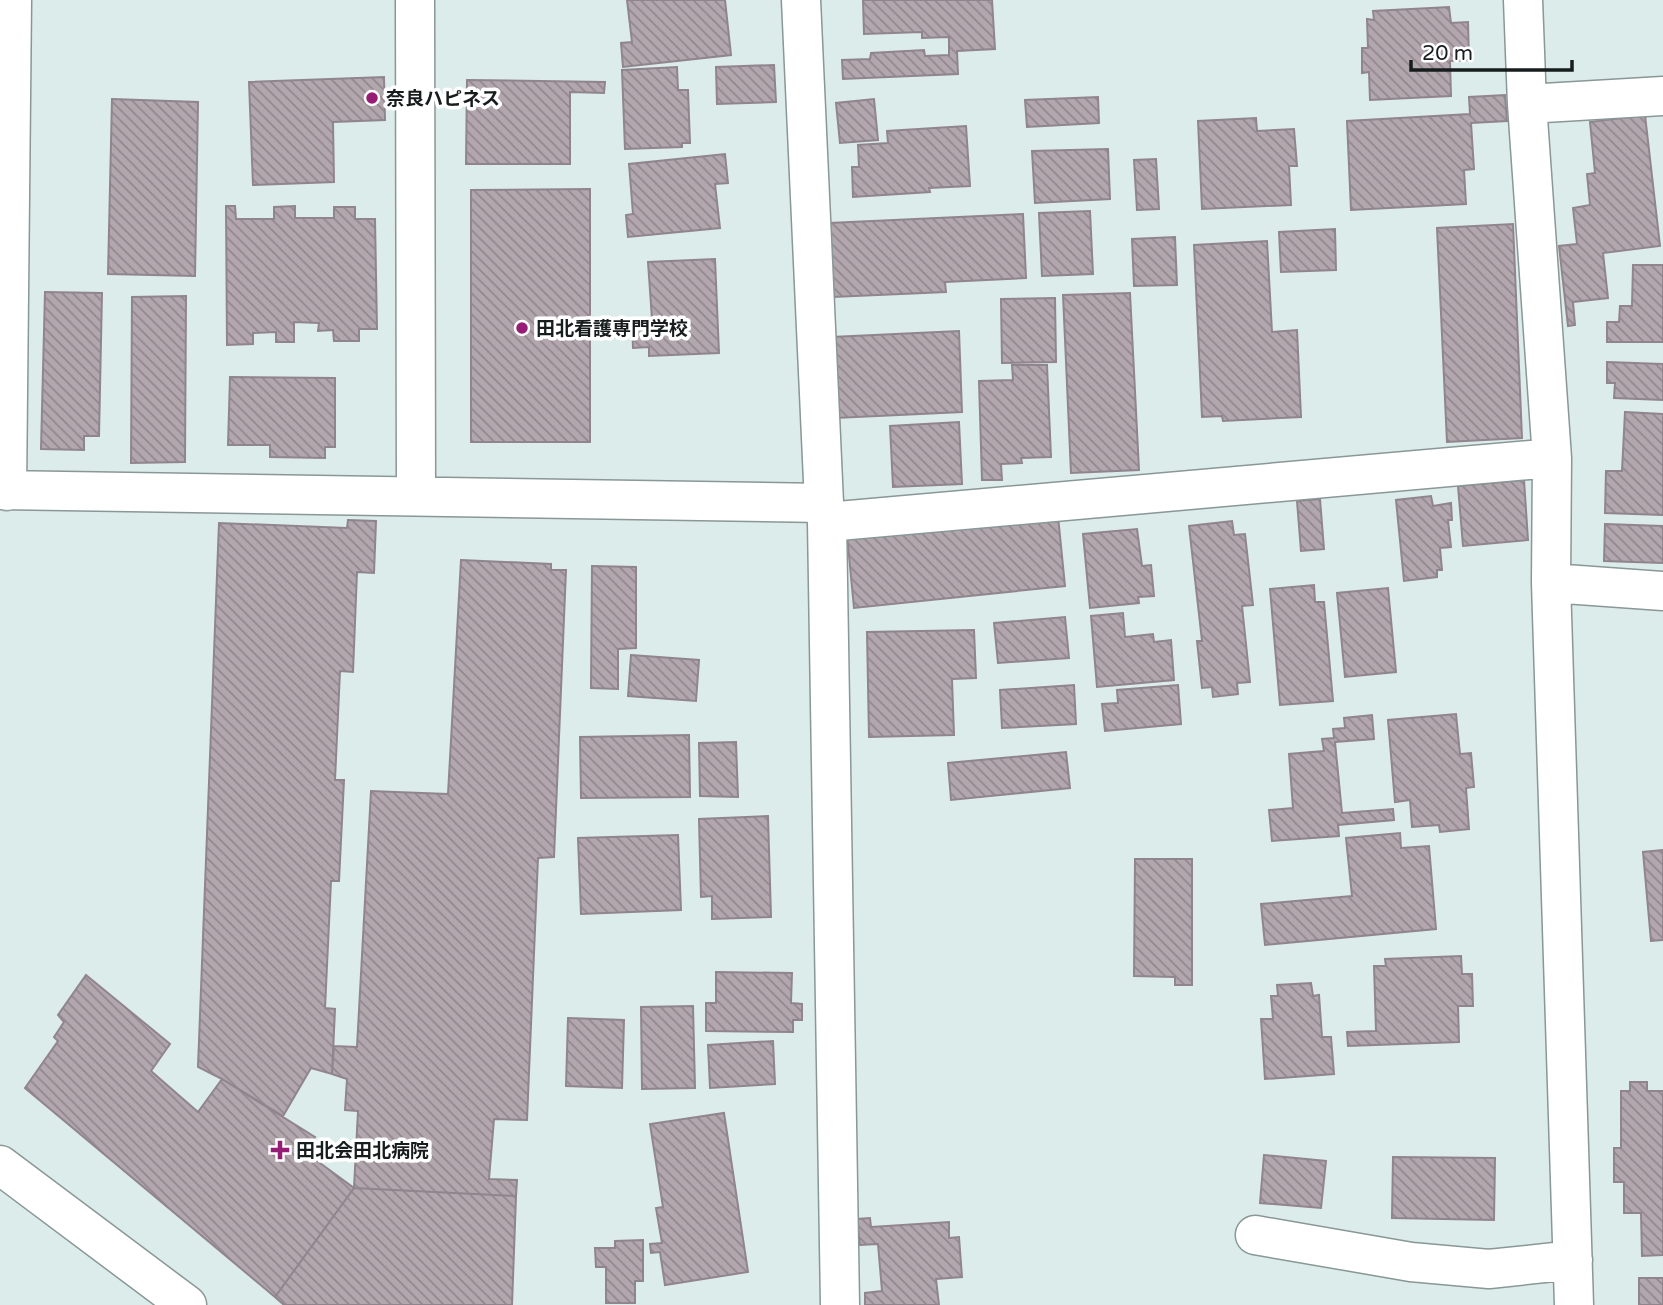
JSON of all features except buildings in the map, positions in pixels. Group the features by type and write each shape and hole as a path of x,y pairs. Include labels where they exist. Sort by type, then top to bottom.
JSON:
{"street":[{"path":"12,0 4,490 416,496 825,512 1552,458"},
{"path":"415,0 416,496"},
{"path":"800,0 825,512 840,1305"},
{"path":"1523,0 1527,104 1552,458 1551,583 1574,1305"},
{"path":"1527,104 1663,96"},
{"path":"1551,583 1663,591"},
{"path":"0,1165 187,1305"},
{"path":"1255,1235 1411,1262 1489,1269 1573,1260"}],"place":[{"name":"奈良ハピネス","path":"372,98"},
{"name":"田北看護専門学校","path":"522,328"},
{"name":"田北会田北病院","path":"280,1150"}]}
